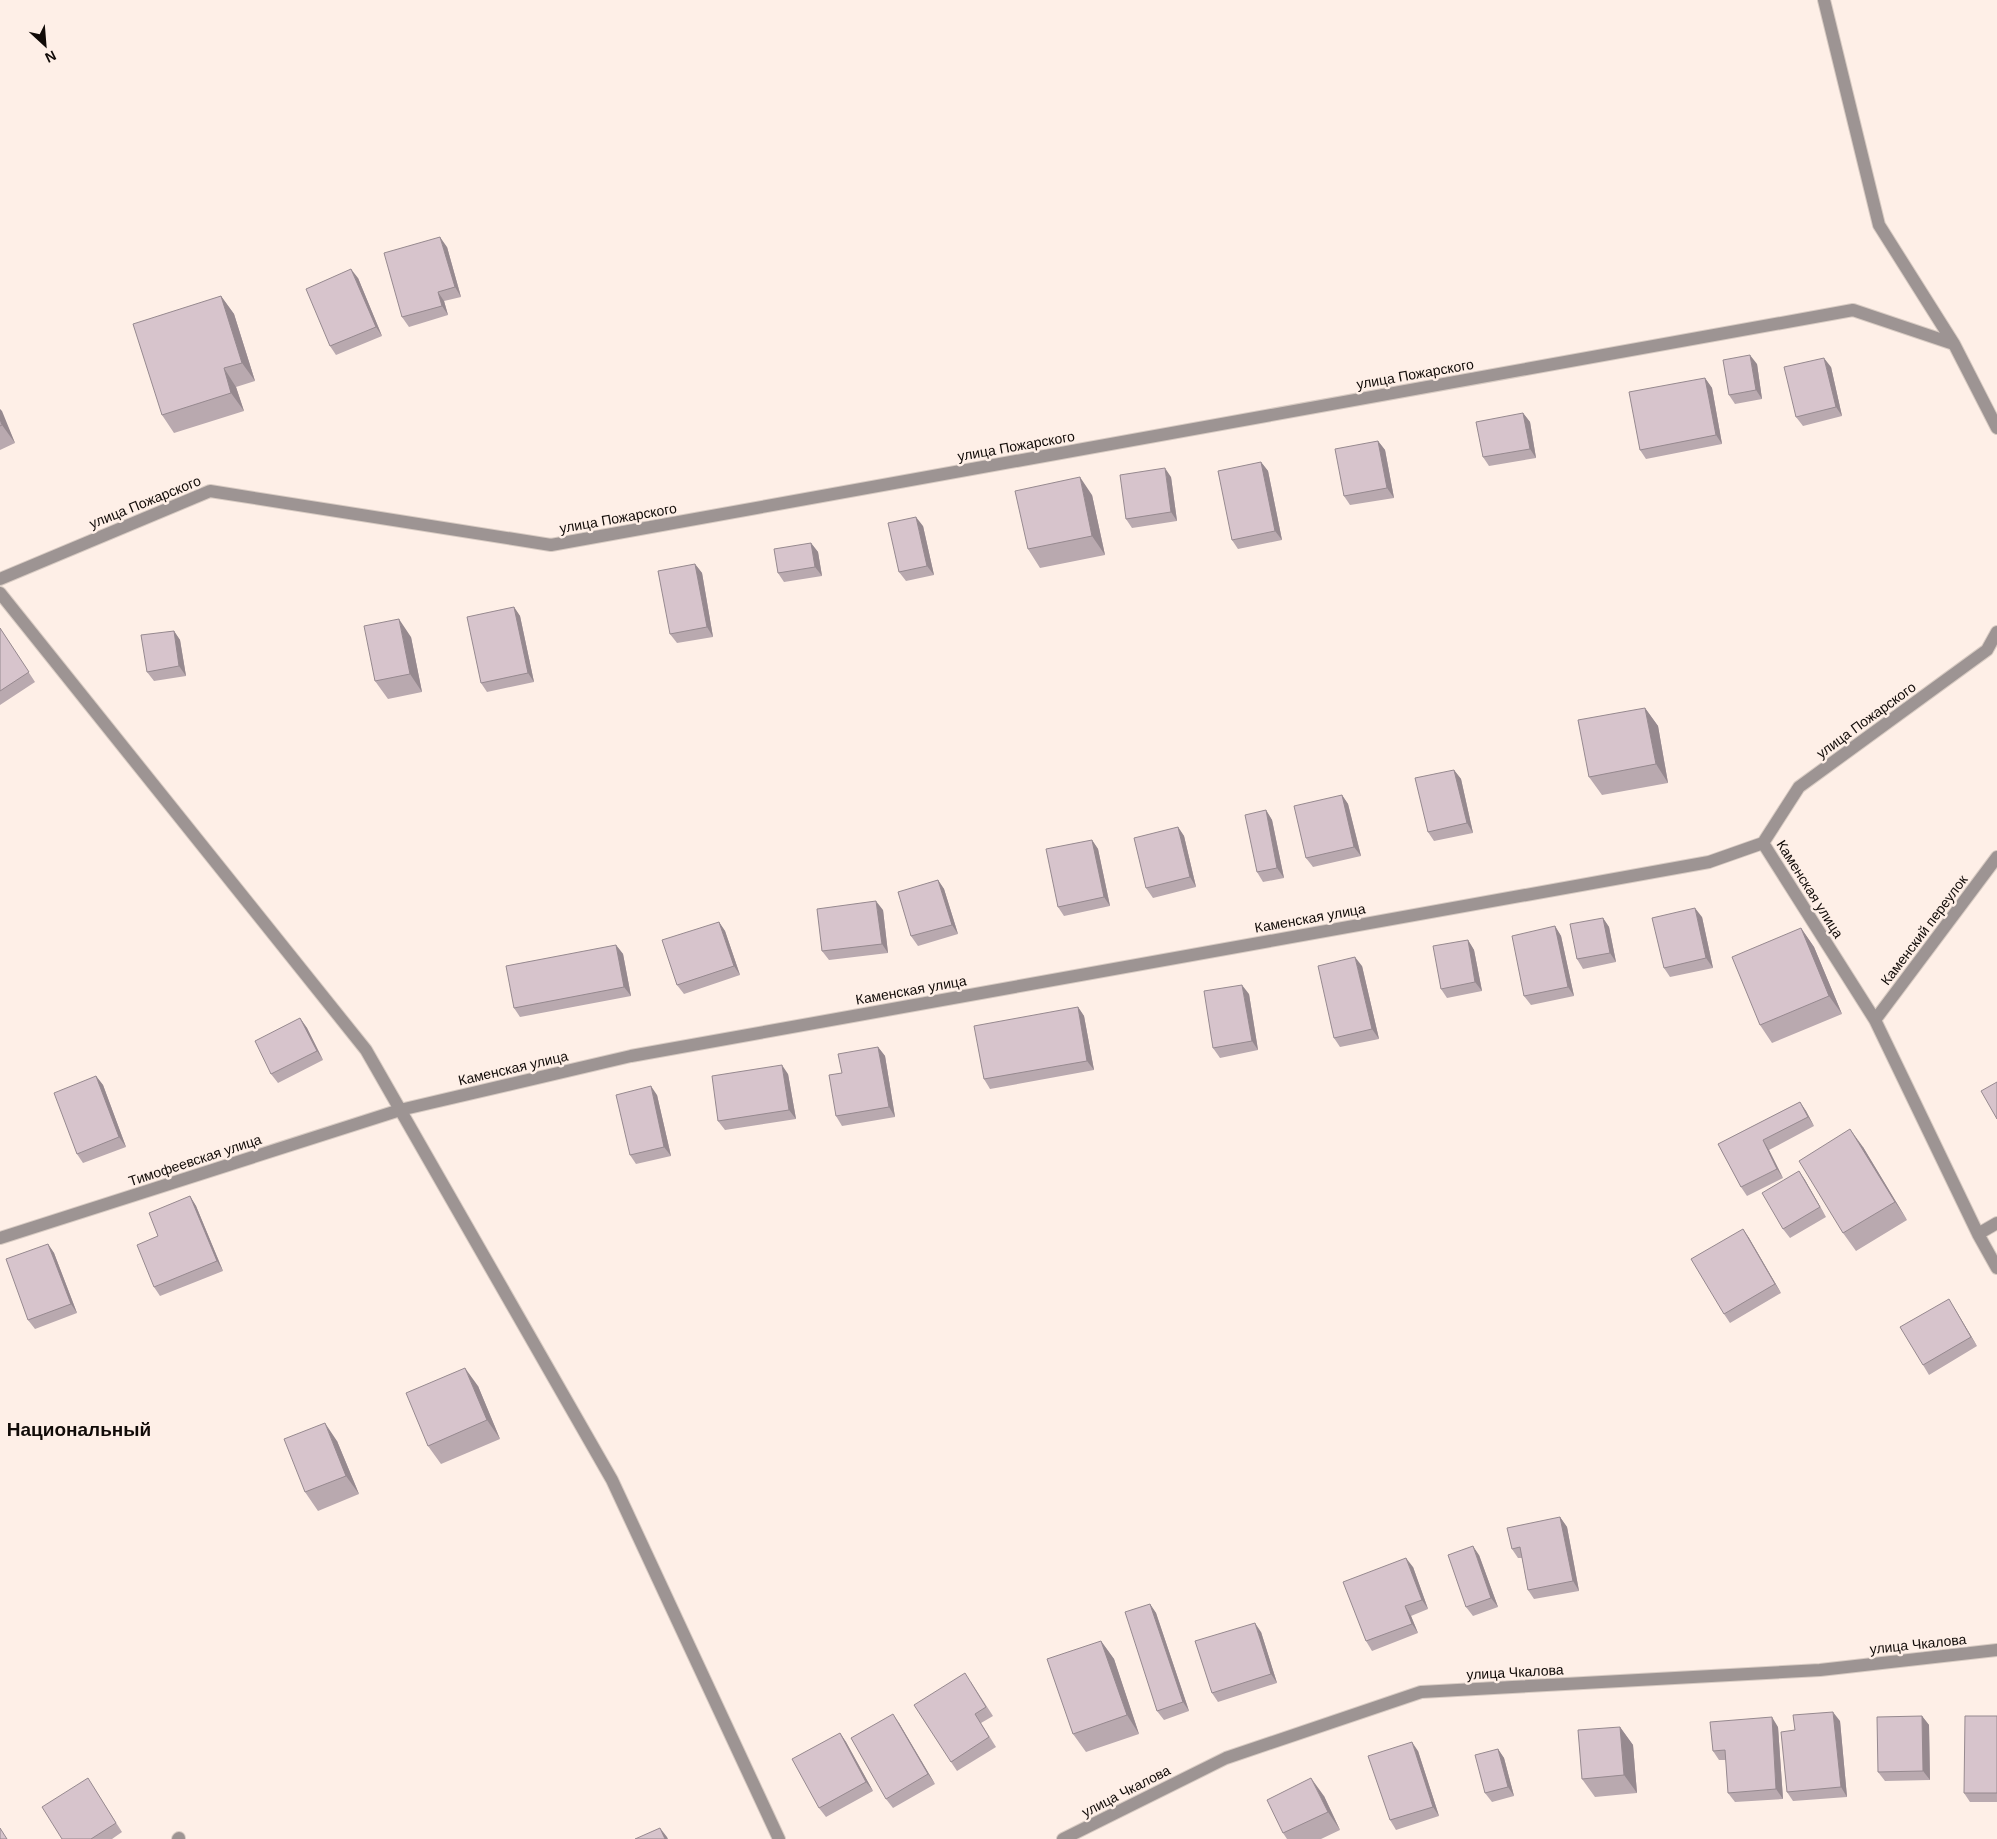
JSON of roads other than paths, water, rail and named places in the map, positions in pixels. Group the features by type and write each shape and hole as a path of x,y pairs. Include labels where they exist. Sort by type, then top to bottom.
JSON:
{"street":[{"path":"1824,0 1878,224 1954,344 1997,428"},
{"name":"улица Пожарского","path":"0,579 210,490 551,545 1853,310 1954,344"},
{"path":"0,593 366,1050 612,1480 778,1839"},
{"name":"улица Пожарского","path":"1762,842 1799,787 1987,650 1997,632"},
{"name":"Каменская улица","path":"400,1110 631,1056 1709,862 1762,842 1875,1020 1978,1234 1997,1268"},
{"name":"Каменский переулок","path":"1875,1020 1997,857"},
{"name":"Тимофеевская улица","path":"0,1238 400,1110"},
{"path":"1978,1234 1997,1222"},
{"name":"улица Чкалова","path":"1063,1839 1226,1758 1421,1692 1820,1670 1997,1650"}],"district":[{"name":"Национальный","path":"79,1429"}]}
